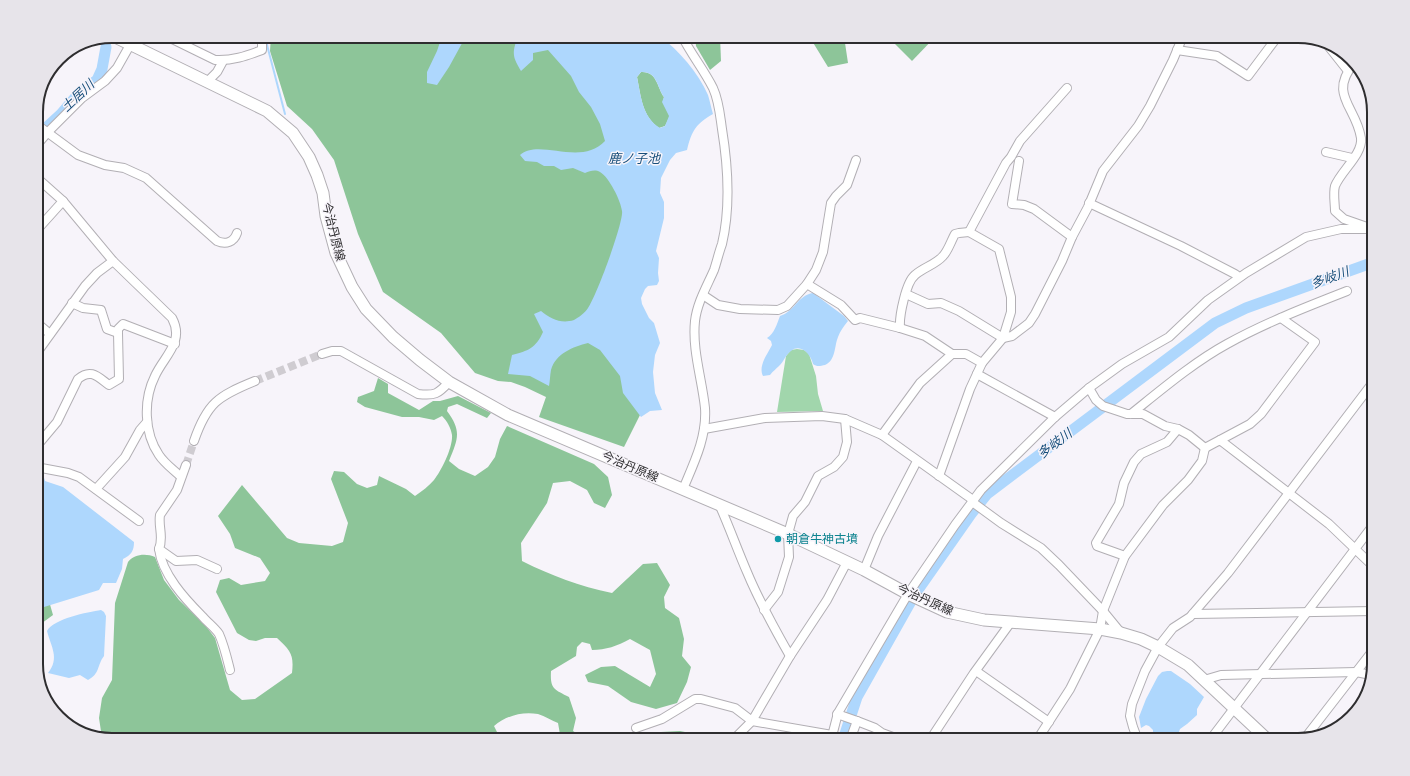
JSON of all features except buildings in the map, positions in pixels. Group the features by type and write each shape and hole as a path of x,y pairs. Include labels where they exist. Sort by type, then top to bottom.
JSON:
{"main road":[{"name":"今治丹原線","path":"127,43 267,111 293,133 309,157 317,174 323,193 326,216 336,253 352,288 366,308 393,337 449,382 508,416 788,534 947,612 984,620 1100,629 1141,639 1158,647 1188,665 1260,733"}],"street":[{"path":"180,43 215,60 223,61 237,59 262,50 262,43"},
{"path":"683,489 702,440 704,429 705,409 694,336 695,320 722,242 728,201 727,168 719,108 714,89 686,43"},
{"path":"906,294 928,304 941,303 960,311 1003,338 1012,336 1029,323 1062,261 1103,171 1138,126 1150,106 1180,43"},
{"path":"1177,50 1217,56 1248,76 1273,43"},
{"path":"43,138 82,98 105,81 118,68 130,45"},
{"path":"1334,54 1348,71"},
{"path":"207,82 217,72 223,61"},
{"path":"1350,68 1342,84 1344,96 1361,138 1360,148 1352,158 1335,187 1335,211 1344,219 1367,227"},
{"path":"969,232 1020,141 1067,88"},
{"path":"43,129 78,155 105,165 124,168 146,178 217,241 224,244 230,242 235,238 237,233"},
{"path":"1326,152 1352,158"},
{"path":"703,295 718,305 740,309 778,310 787,306 807,284 816,270 823,252 831,203 847,185 856,160"},
{"path":"1019,160 1012,204 1024,205 1034,209 1072,237"},
{"path":"43,183 63,201 113,262 172,318 176,325 177,335 175,344 161,364 150,386 147,422 154,445 159,455 181,477"},
{"path":"43,223 63,201"},
{"path":"1089,203 1187,249 1239,277"},
{"path":"832,733 837,714 908,594 973,500 981,490 1055,417 1089,388 1122,364 1169,337 1208,300 1239,277 1306,237 1341,229 1367,229"},
{"path":"900,328 899,319 906,294 914,275 937,262 944,255 955,234 969,232 999,249 1011,297 1011,312 1003,338 982,363 977,374 961,412 939,476"},
{"path":"43,344 72,303 97,273 113,262"},
{"path":"807,284 841,305 855,320 860,318 925,336 952,354 966,354 982,363"},
{"path":"1130,414 1202,360 1226,344 1281,318 1347,291"},
{"path":"72,303 83,308 101,310 107,329 118,333"},
{"path":"1204,448 1250,424 1261,414 1315,342 1281,318"},
{"path":"43,439 57,422 78,379 84,375 91,374 97,376 109,385 118,379 118,329 123,324 175,344"},
{"path":"43,328 50,334"},
{"path":"322,354 332,351 342,351 418,394 428,395 437,393 449,382"},
{"path":"882,435 920,383 952,354"},
{"path":"977,374 1055,417"},
{"path":"194,441 203,418 216,401 224,394 254,381"},
{"path":"1089,388 1096,400 1103,406 1130,414 1143,414 1165,426 1178,429 1189,435 1204,448"},
{"path":"1135,733 1130,716 1132,704 1145,671 1158,647 1173,628 1193,614 1228,573 1367,390"},
{"path":"704,429 764,418 822,416 845,419 882,435 916,461 973,500 975,504 1041,548 1103,611 1121,633"},
{"path":"764,610 778,592 781,585 789,557 788,534 793,516 805,502 818,476 834,466 843,457 847,442 845,419"},
{"path":"96,489 125,457 140,430 147,422"},
{"path":"1125,556 1097,546 1096,543 1119,504 1124,483 1134,462 1141,454 1167,442 1178,429"},
{"path":"1220,440 1288,494 1329,524 1367,560"},
{"path":"1042,733 1070,689 1100,629 1103,611 1125,556 1163,505 1188,480 1202,461 1204,448"},
{"path":"864,570 878,536 916,461"},
{"path":"186,465 177,490 160,515 159,520 162,533 159,550 160,557 180,592 192,607 218,633 230,670"},
{"path":"43,468 68,473 79,477 139,521"},
{"path":"719,504 734,538 746,571 764,610 790,656"},
{"path":"1215,733 1367,533"},
{"path":"159,550 176,561 197,560 217,569"},
{"path":"740,733 752,722 790,656 827,600 847,562"},
{"path":"1193,614 1367,611"},
{"path":"935,733 1011,622"},
{"path":"1310,732 1367,658"},
{"path":"976,671 1049,722"},
{"path":"1204,680 1221,674 1356,672 1366,674"},
{"path":"636,728 662,719 695,699 701,699 735,708 752,722 806,733"},
{"path":"837,714 875,728 882,733"},
{"path":"853,733 857,721"}],"green space":[{"path":"271,43 555,43 595,98 633,217 592,319 555,349 585,337 601,341 642,411 624,447 539,417 546,397 511,382 498,381 475,373 441,333 383,292 358,234 334,160 312,129 287,106 270,51"},
{"path":"696,43 720,43 721,61 710,70"},
{"path":"813,43 845,43 848,63 828,67"},
{"path":"894,43 929,43 912,61"},
{"path":"641,72 650,74 656,80 664,97 663,102 670,116 665,126 659,128 653,123 643,106 637,77"},
{"path":"791,350 804,350 809,354 816,376 818,394 823,411 777,412 786,356"},
{"path":"378,378 388,384 388,393 419,410 433,401 440,401 458,396 491,413 487,418 457,404 448,407 447,411 457,430 455,447 449,461 459,469 475,476 488,467 495,457 500,439 507,426 594,464 608,477 612,495 605,508 594,503 587,490 570,481 553,483 547,503 521,543 522,561 566,580 612,593 643,564 657,563 670,585 664,597 665,608 679,618 684,639 682,656 691,667 687,682 677,703 656,709 631,702 608,686 588,682 585,675 601,667 615,666 650,687 656,674 650,650 630,639 621,644 597,650 592,650 590,644 582,642 577,647 576,656 551,671 551,682 554,688 569,697 576,718 573,731 576,733 560,733 558,723 538,714 532,713 514,715 504,719 494,726 498,733 101,732 99,718 102,698 112,680 115,603 128,562 133,557 148,555 155,557 164,580 179,600 205,625 215,638 230,690 242,700 255,699 292,673 292,657 286,646 277,638 265,638 256,641 249,640 237,633 216,592 220,580 229,578 241,585 265,581 270,573 260,558 235,548 230,534 218,516 242,485 287,538 299,543 332,546 343,542 348,523 331,479 334,471 344,472 357,484 367,488 377,485 379,476 406,489 415,496 428,486 437,476 449,452 452,440 450,427 442,416 434,420 419,417 402,417 365,407 357,402 358,397 374,391"},
{"path":"43,555 49,601 53,615 43,622"},
{"path":"680,731 690,733 658,733"}],"water":[{"path":"440,43 462,43 437,85 427,83 427,72"},
{"name":"鹿ノ子池","path":"516,43 668,43 687,62 699,78 708,95 713,114 702,121 693,132 687,150 676,153 670,160 661,178 660,193 664,202 664,218 656,251 659,258 659,281 657,285 648,286 641,298 642,304 649,318 654,323 660,343 655,355 653,372 655,393 662,410 650,411 641,417 623,393 620,376 600,350 588,343 571,349 557,359 551,370 549,386 530,376 508,374 512,355 531,348 543,332 534,314 541,311 556,320 569,321 578,318 587,310 609,260 619,229 622,211 614,190 607,179 600,172 594,170 585,173 573,168 561,170 554,166 544,166 537,162 525,161 520,155 528,151 538,149 584,152 595,148 605,141 600,124 591,107 579,92 571,76 548,50 533,53 533,60 521,71 516,62 514,51","holes":["641,72 650,74 656,80 664,97 662,102 669,116 665,126 660,128 649,118 641,99 637,77"]},
{"path":"813,293 844,316 848,321 839,335 833,357 829,363 816,366 813,364 805,351 798,348 789,353 770,375 763,376 762,364 772,345 771,341 767,338 773,331 780,316 789,311 803,297"},
{"path":"43,474 45,481 63,487 134,542 132,552 123,559 122,569 116,583 103,583 99,590 44,607"},
{"path":"101,610 106,616 104,656 95,675 88,680 80,675 69,678 48,673 52,668 54,652 47,631 56,623 63,620 88,612"},
{"path":"1171,671 1190,684 1204,697 1197,709 1197,715 1180,729 1179,733 1153,733 1153,730 1146,725 1141,728 1139,717 1146,699 1158,676 1162,672"}],"waterway":[{"path":"267,43 285,114"},
{"name":"土居川","path":"43,131 61,114 79,93 97,80 102,69 106,47"},
{"name":"多岐川","path":"845,733 857,697 915,594 971,514 987,494 1215,323 1246,308 1367,265"}],"tunnel":[{"path":"255,381 322,354"},
{"path":"186,465 194,441"}],"place":[{"name":"朝倉牛神古墳","path":"778,539"}]}
